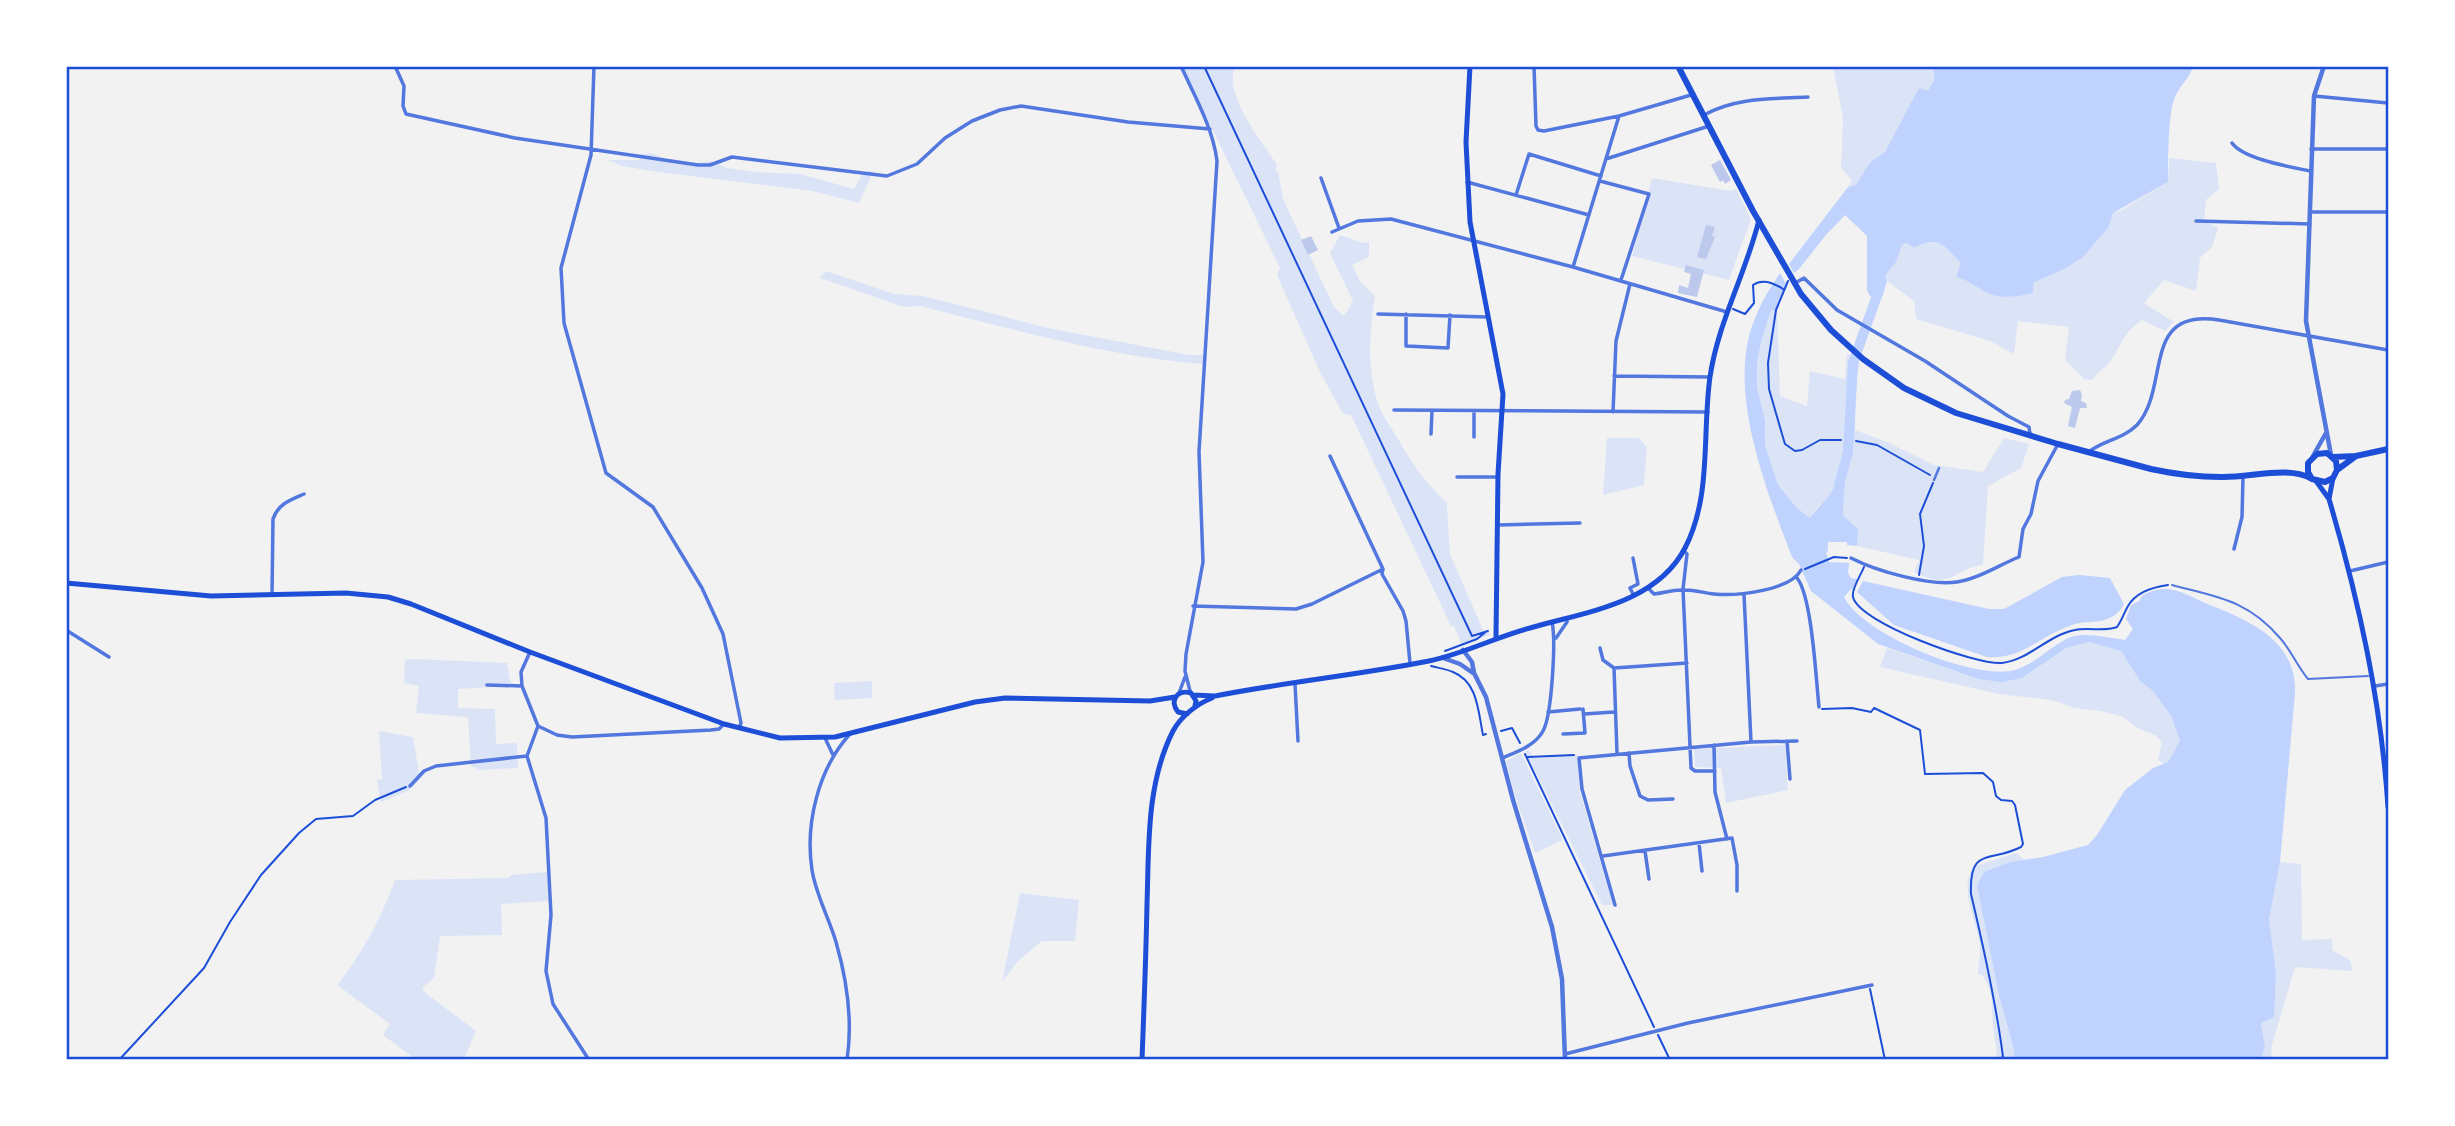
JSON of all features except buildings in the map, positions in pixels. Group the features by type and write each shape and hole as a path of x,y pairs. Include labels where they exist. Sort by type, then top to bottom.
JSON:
{"main road":[{"path":"1470,66 1467,181 1472,239 1500,370 1503,410 1498,477 1496,637"},
{"path":"1678,66 1783,264 1810,306 1863,359 1919,396 2003,428 2175,474 2243,477 2287,471 2305,474 2314,480 2325,482 2333,478"},
{"path":"1746,194 1759,212 1774,247"},
{"path":"66,583 211,596 346,593 388,597 724,724 780,737 825,738 851,734 975,702 1005,698 1150,701 1177,695 1215,696 1410,664 1634,596 1648,588 1684,551 1701,495 1710,377 1728,310 1759,220"},
{"path":"2287,471 2322,453 2332,456 2356,456 2389,449"},
{"path":"2332,456 2337,470"},
{"path":"2329,499 2337,470 2356,456"},
{"path":"2306,462 2314,480 2329,499 2350,570 2374,676 2389,807"},
{"path":"1192,694 1195,706"},
{"path":"1142,1059 1150,820 1158,776 1173,731 1177,695"},
{"path":"1173,731 1195,706 1215,696"},
{"path":"1150,701 1187,714"}],"street":[{"path":"395,66 404,86 402,106 406,114 515,138 698,165 710,165 732,156 887,176 917,164 945,138 972,121 1000,110 1021,106 1128,122 1210,129"},
{"path":"594,66 591,150 561,268 564,323 606,473 653,507 702,588 723,634 741,723 739,728"},
{"path":"1177,695 1185,671 1203,552 1199,452 1217,162 1210,129 1181,66"},
{"path":"1534,66 1538,130 1619,116 1693,95"},
{"path":"2324,66 2314,96 2306,321 2332,456"},
{"path":"2314,96 2389,103"},
{"path":"1704,116 1717,108 1740,101 1808,97"},
{"path":"1573,267 1619,116"},
{"path":"1606,159 1709,126"},
{"path":"2232,143 2259,158 2310,171"},
{"path":"2311,149 2389,149"},
{"path":"1516,195 1529,154 1649,194 1621,281"},
{"path":"1321,178 1339,228"},
{"path":"1467,181 1589,215"},
{"path":"1759,212 1759,220"},
{"path":"2310,212 2389,212"},
{"path":"1332,232 1359,221 1391,219 1728,310"},
{"path":"2196,221 2310,224"},
{"path":"1795,283 1804,278 1837,310 1925,360 2008,416 2025,423 2029,427 2030,436"},
{"path":"1613,412 1616,341 1630,284"},
{"path":"1378,314 1489,317"},
{"path":"1406,314 1406,346 1448,348 1450,315"},
{"path":"2092,451 2137,424 2146,412 2166,343 2171,331 2181,323 2200,317 2389,350"},
{"path":"1613,376 1710,377"},
{"path":"1394,410 1708,412"},
{"path":"1474,410 1474,437"},
{"path":"1431,434 1432,411"},
{"path":"2003,428 2008,416"},
{"path":"2306,462 2326,432"},
{"path":"1851,558 1864,566 1918,579 1960,582 2019,557 2023,529 2031,514 2038,481 2058,444"},
{"path":"1330,456 1383,569 1382,574 1403,611 1410,664"},
{"path":"1934,480 1938,468"},
{"path":"1457,477 1498,477"},
{"path":"2234,549 2244,500 2243,477"},
{"path":"272,595 275,511 281,505 304,494"},
{"path":"1497,525 1580,523"},
{"path":"1684,551 1687,554 1683,589 1692,770 1715,771"},
{"path":"1633,558 1638,583 1630,588 1634,596"},
{"path":"2350,570 2389,562"},
{"path":"1193,606 1296,609 1312,604 1383,569"},
{"path":"1648,588 1654,594 1683,589 1716,594 1744,594 1772,588 1797,578 1801,570"},
{"path":"1797,578 1801,583 1808,620 1819,707"},
{"path":"1744,594 1752,741"},
{"path":"1555,640 1567,618"},
{"path":"1502,758 1525,747 1544,730 1555,640 1552,621"},
{"path":"66,630 108,657"},
{"path":"1477,642 1472,662 1474,673 1486,697 1513,800 1544,895 1557,950 1563,988 1565,1057 1656,1031 1872,985"},
{"path":"1600,648 1603,660 1614,668 1687,663"},
{"path":"1463,650 1472,662"},
{"path":"1463,650 1464,667"},
{"path":"530,652 522,667 522,686 538,726 527,756 546,818 551,915 546,971 553,1004 589,1059"},
{"path":"1440,655 1474,673"},
{"path":"1614,668 1617,754"},
{"path":"1185,671 1192,694"},
{"path":"1295,683 1298,741"},
{"path":"2375,686 2389,684"},
{"path":"487,685 522,686"},
{"path":"1563,734 1585,733 1582,711"},
{"path":"1548,712 1614,712"},
{"path":"538,726 557,735 572,737 711,730 723,727 724,724"},
{"path":"847,1059 850,1020 836,941 816,887 811,850 811,820 816,797 833,758 851,734"},
{"path":"825,738 833,758"},
{"path":"1615,905 1582,789 1579,758 1752,741 1797,741"},
{"path":"1787,741 1790,779"},
{"path":"1714,745 1716,792 1727,839"},
{"path":"1629,752 1640,796 1648,800 1672,799"},
{"path":"410,786 424,771 436,766 527,756"},
{"path":"1602,856 1732,838 1737,865 1737,891"},
{"path":"1699,843 1702,871"},
{"path":"1645,851 1649,878"}],"lane":[{"path":"2172,585 2221,598 2255,613 2282,640 2308,679 2374,676"}],"path":[{"path":"1205,66 1472,636 1488,631 1477,642 1440,655"},
{"path":"1790,275 1776,310 1768,363 1769,389 1782,435 1785,444 1795,451 1820,440 1841,440"},
{"path":"1728,310 1745,314 1754,303 1755,282 1770,282 1784,289"},
{"path":"1856,441 1877,445 1929,473 1934,480 1920,514 1923,530 1922,561 1918,579"},
{"path":"1801,570 1834,557 1851,558"},
{"path":"1864,566 1853,593 1855,601 1864,610 1892,628 1949,651 1994,663 2020,658 2065,633 2088,628 2117,627 2129,604 2151,588 2172,585"},
{"path":"1431,665 1455,673 1470,684 1474,691 1483,735 1486,734"},
{"path":"1819,707 1852,708 1871,712 1874,708 1920,730 1925,774 1983,774 1993,782 1996,796 2001,800 2012,801 2015,805 2023,844 1977,862 1971,872 1970,881 1997,1010 2003,1057 1996,1059"},
{"path":"1500,731 1513,728 1521,746"},
{"path":"1525,753 1670,1059"},
{"path":"1527,757 1575,755 1579,758"},
{"path":"119,1059 204,968 261,875 299,833 316,819 353,816 375,800 410,786"},
{"path":"1866,986 1871,990 1885,1059"}],"shaded area":[{"path":"1182,67 1235,67 1234,90 1239,104 1277,165 1275,171 1278,171 1283,199 1334,307 1344,316 1353,301 1330,253 1340,235 1363,243 1369,242 1369,257 1352,265 1360,281 1375,296 1370,350 1378,404 1415,467 1447,503 1450,554 1483,630 1490,635 1462,646 1454,626 1451,626 1351,415 1343,414 1320,372 1277,275 1280,268"},
{"path":"1833,67 1934,67 1935,70 1928,91 1916,93 1885,152 1870,162 1856,185 1848,187 1852,180 1841,168 1843,118"},
{"path":"651,153 669,160 695,163 711,161 727,168 800,174 854,189 862,175 869,170 873,172 859,203 812,191 658,172 622,166 608,160 639,160 640,154"},
{"path":"2169,158 2216,163 2219,189 2206,200 2204,220 2218,228 2212,247 2200,258 2196,291 2164,280 2144,303 2174,322 2165,331 2142,320 2126,335 2109,363 2092,380 2084,379 2065,360 2069,327 2018,321 2014,354 1990,341 1916,319 1914,301 1887,281 1885,276 1896,262 1902,245 1906,243 1914,248 1930,242 1941,244 1962,263 1957,277 1984,291 2002,297 2033,293 2033,283 2070,264 2091,248 2107,227 2113,213 2168,182"},
{"path":"1652,178 1731,191 1736,189 1751,219 1729,280 1632,256"},
{"path":"826,271 894,294 923,296 1048,328 1189,355 1203,355 1203,364 1096,349 920,306 904,307 820,278"},
{"path":"1771,309 1777,310 1780,396 1807,406 1810,371 1845,379 1847,353 1860,364 1856,379 1855,430 1934,465 1983,472 2004,438 2029,444 2021,468 1988,486 1983,565 1937,580 1914,572 1919,560 1857,546 1858,529 1843,515 1845,480 1840,473 1829,500 1819,505 1810,518 1797,508 1778,485 1765,445 1765,420 1757,387 1757,364"},
{"path":"1607,438 1639,438 1647,447 1644,485 1603,495"},
{"path":"2089,642 2121,651 2140,681 2152,690 2171,716 2180,741 2168,762 2164,764 2158,760 2162,742 2155,735 2139,729 2123,717 2073,708 2044,699 1999,694 1880,667 1887,648 1978,679 2022,678 2066,648"},
{"path":"405,660 507,663 511,686 458,689 458,708 495,709 496,744 517,743 518,768 477,770 476,767 471,767 468,717 416,713 419,686 404,683"},
{"path":"872,681 872,698 835,700 834,683"},
{"path":"379,731 413,737 419,773 426,773 408,791 381,802 377,780 382,779"},
{"path":"1785,745 1788,790 1726,803 1721,768 1695,767 1694,749"},
{"path":"1529,750 1534,758 1578,755 1580,792 1613,905 1602,905 1525,751"},
{"path":"1521,753 1563,840 1535,853 1506,761"},
{"path":"2017,853 2024,860 2010,862 1977,886 1999,996 2014,1050 2014,1059 1997,1059 1991,994 1982,975 1978,974 1980,946 1969,903 1968,881 1977,865"},
{"path":"2280,862 2301,864 2302,940 2332,939 2332,950 2350,960 2353,971 2295,967 2272,1045 2271,1058 2276,1059 2261,1059 2265,1047 2261,1022 2274,1016 2269,920"},
{"path":"547,872 548,901 501,904 502,935 440,936 434,978 423,987 423,991 476,1031 464,1059 415,1059 383,1035 390,1024 337,985 370,935 395,880 509,878 511,875"},
{"path":"1020,893 1079,900 1075,941 1042,941 1018,961 1002,982"}],"water":[{"path":"1934,67 2193,67 2172,107 2168,182 2113,213 2108,228 2083,257 2033,283 2033,293 2029,294 1997,296 1956,277 1961,263 1945,247 1929,242 1914,248 1906,243 1902,245 1896,262 1885,276 1887,281 1882,297 1879,299 1869,295 1867,236 1845,215 1794,273 1789,264 1848,187 1856,185 1870,162 1885,152 1916,93 1920,88 1928,91 1934,80"},
{"path":"1780,273 1786,284 1775,311 1771,310 1757,364 1757,387 1765,420 1765,445 1778,485 1797,508 1810,518 1831,493 1840,473 1843,473 1843,515 1858,529 1857,546 1847,545 1847,542 1828,542 1826,552 1829,562 1849,563 1848,573 1851,578 1857,579 1852,591 1851,589 1844,597 1855,611 1873,626 1896,640 1948,662 1997,672 2015,670 2071,637 2090,635 2125,640 2133,629 2126,619 2131,605 2143,595 2169,589 2255,626 2280,647 2288,660 2294,675 2295,693 2280,862 2269,920 2276,974 2274,1017 2261,1023 2265,1047 2261,1059 2014,1059 1977,886 1984,872 2010,862 2043,857 2088,845 2125,790 2153,768 2168,762 2180,741 2171,716 2152,690 2140,681 2121,651 2089,642 2066,648 2022,678 2002,682 1978,679 1878,644 1811,591 1799,564 1792,557 1763,477 1745,390 1749,336 1762,303"},
{"path":"2079,575 2110,578 2124,604 2121,609 2107,619 2072,625 2021,651 1999,657 1987,657 1894,625 1857,592 1863,581 1989,609 2004,609 2062,577"}],"waterway":[{"path":"1839,485 1848,452 1853,363 1880,287"}]}
